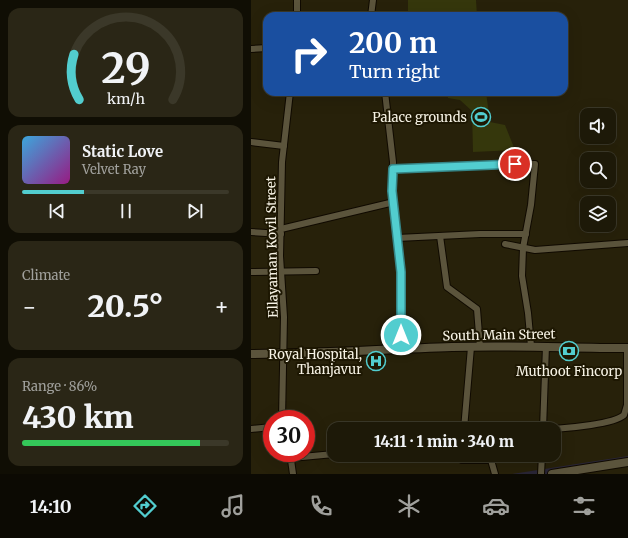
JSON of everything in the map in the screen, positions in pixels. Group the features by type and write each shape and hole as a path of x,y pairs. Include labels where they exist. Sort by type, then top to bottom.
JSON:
{"street":[{"path":"297,0 297,12"},
{"path":"372,12 373,0"},
{"path":"251,49 263,48"},
{"name":"Ellayaman Kovil Street","path":"282,410 284,354 283,272 280,256 284,146 290,96"},
{"path":"385,96 393,169 393,202 401,272 400,350"},
{"path":"251,142 284,146"},
{"path":"393,169 535,164 523,248 522,276 528,313 531,346"},
{"path":"251,232 281,231 393,202"},
{"path":"397,238 526,234"},
{"path":"440,236 447,287 477,309 480,347"},
{"path":"505,244 535,250 628,243"},
{"path":"251,272 316,271"},
{"name":"South Main Street","path":"251,354 531,346 627,348"},
{"path":"543,422 546,346"},
{"path":"465,422 471,347"},
{"path":"561,428 586,426 617,419 624,415 627,405 627,348"},
{"path":"251,428 263,427"},
{"path":"315,454 327,454"},
{"path":"292,462 293,474"},
{"path":"492,462 495,474"},
{"path":"541,474 542,462"},
{"path":"552,474 628,462"}],"shaded area":[{"path":"408,0 476,0 477,12 408,11"},
{"name":"Palace grounds","path":"448,96 487,96 490,122 505,125 515,150 473,152 472,111 460,100 448,98"},
{"path":"628,456 628,465 569,474 512,474"}],"place":[{"name":"Palace grounds","path":"481,117"},
{"name":"Muthoot Fincorp","path":"569,351"},
{"name":"Royal Hospital, Thanjavur","path":"376,361"}],"route":[{"path":"401,335 401,272 392,191 393,169 450,168 515,164"}]}
